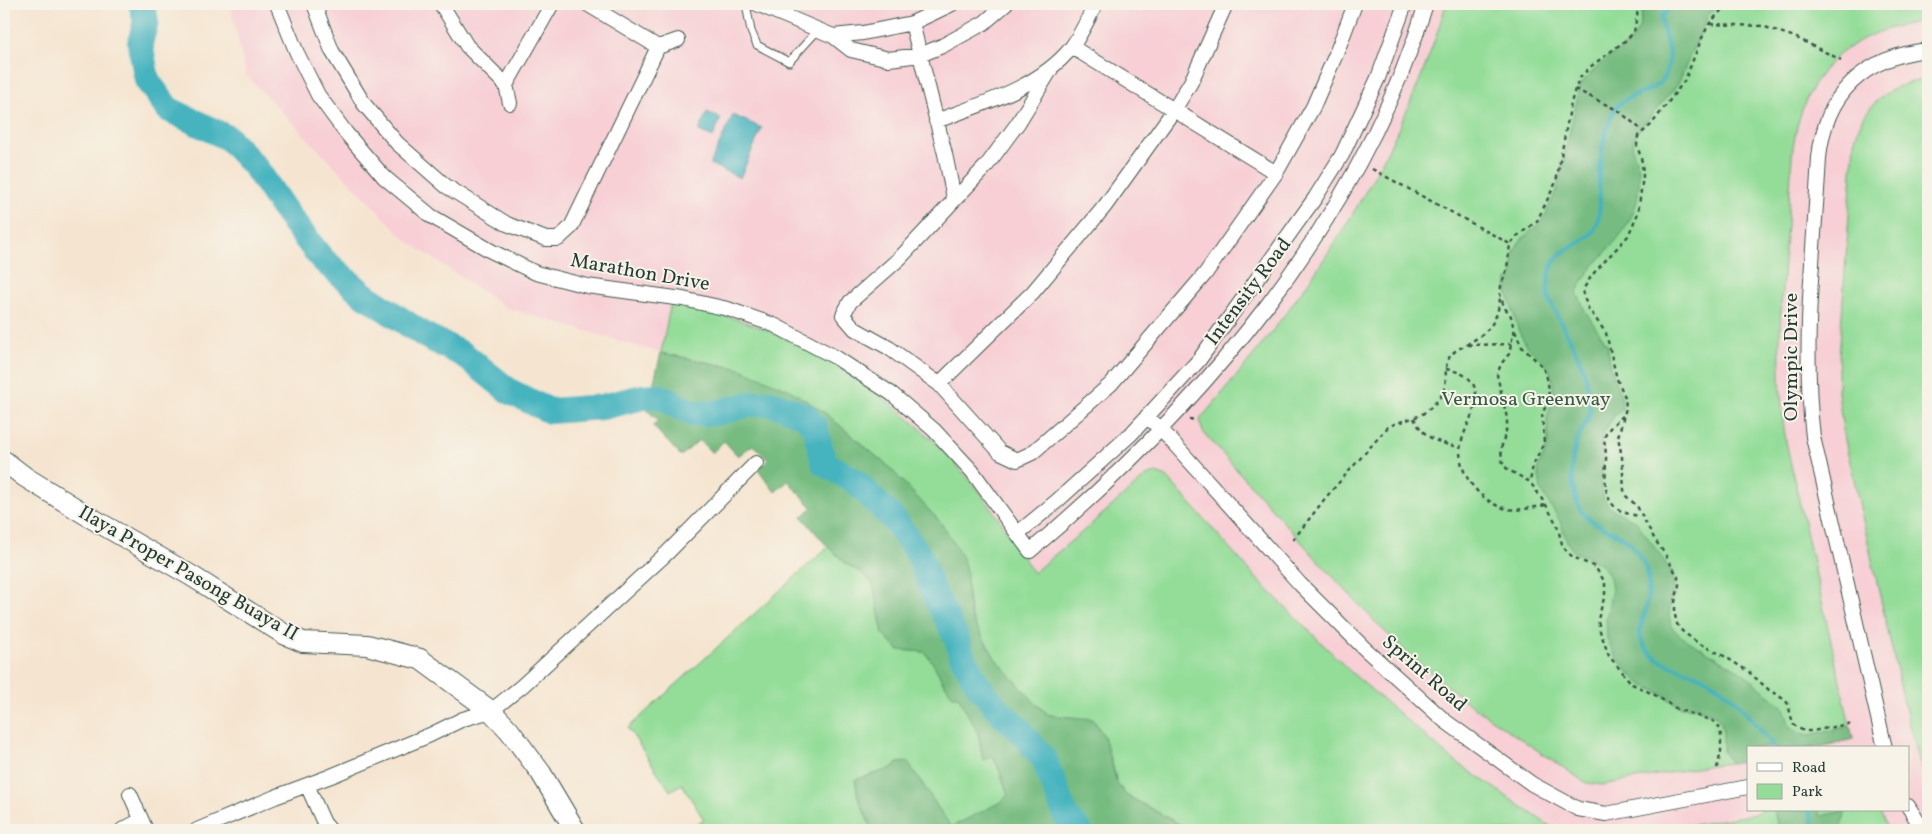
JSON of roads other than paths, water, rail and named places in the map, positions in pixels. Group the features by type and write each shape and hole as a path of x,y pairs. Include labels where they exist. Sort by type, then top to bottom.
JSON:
{"street":[{"name":"Marathon Drive","path":"278,4 297,53 318,96 346,133 384,177 431,216 491,251 536,273 587,286 683,299 728,309 774,326 835,357 892,394 934,430 972,471 1030,551"},
{"path":"314,4 332,50 364,104 397,143 446,186 506,224 546,239 558,239 571,227 658,47 678,40"},
{"path":"441,4 467,46 506,85 510,103"},
{"path":"506,85 552,4"},
{"path":"587,4 658,47"},
{"path":"758,4 833,36 850,50 889,59 920,55 942,46 984,23 1006,4"},
{"path":"833,36 863,33 912,23 952,4"},
{"path":"1096,4 1072,47 1051,69 1018,123 987,165 954,198 900,258 850,302 843,315 855,330 889,348 939,384 1000,452 1016,460 1032,453 1111,384 1205,274 1276,173 1313,107 1355,4"},
{"path":"939,384 1033,292 1105,206 1174,110 1194,75 1226,4"},
{"name":"Intensity Road","path":"1018,533 1095,468 1199,360 1315,198 1342,155 1378,78 1405,4"},
{"name":"Intensity Road","path":"1030,551 1107,485 1161,430 1205,382 1278,289 1328,216 1359,161 1392,94 1426,4"},
{"path":"912,23 954,198"},
{"path":"1072,47 1276,173"},
{"name":"Olympic Drive","path":"1885,746 1817,456 1810,416 1808,351 1818,168 1824,128 1836,100 1846,88 1862,73 1881,61 1909,52 1928,50"},
{"path":"936,120 999,98 1051,69"},
{"name":"Sprint Road","path":"1147,416 1300,584 1364,648 1445,721 1532,784 1578,809 1606,814 1747,787"},
{"name":"Ilaya Proper Pasong Buaya II","path":"4,461 25,477 190,575 284,634 303,642 367,645 420,659 491,711 509,730 541,773 575,830"},
{"path":"197,830 430,735 463,719 491,711 522,686 667,554 756,463"},
{"path":"308,785 330,830"},
{"path":"122,830 144,825 130,794"},
{"path":"1910,809 1923,830"}],"lane":[{"path":"746,4 751,31 757,45 790,62 818,30"}],"water":[{"path":"707,112 721,118 713,137 699,131"},
{"path":"733,115 762,128 740,178 710,164"}],"waterway":[{"path":"141,4 146,21 140,43 147,80 168,109 228,138 256,168 287,214 322,259 363,294 424,335 464,355 509,391 550,411 602,407 643,397 656,396 694,413 716,413 751,404 771,403 805,416 815,427 824,463 856,482 894,520 921,558 930,585 957,639 961,654 979,687 999,711 1019,729 1044,759 1067,818 1079,830"},
{"path":"1681,4 1668,9 1661,18 1669,55 1668,67 1663,78 1649,90 1623,101 1611,117 1604,139 1600,162 1600,210 1597,224 1591,234 1558,256 1550,272 1548,297 1580,360 1590,401 1589,415 1574,452 1572,477 1577,502 1580,509 1589,519 1628,542 1639,554 1646,568 1648,591 1640,632 1642,642 1653,656 1660,661 1702,677 1724,690 1742,708 1772,746"},
{"path":"1810,812 1815,830"}],"park label":[{"name":"Vermosa Greenway","path":"1526,400"}]}
